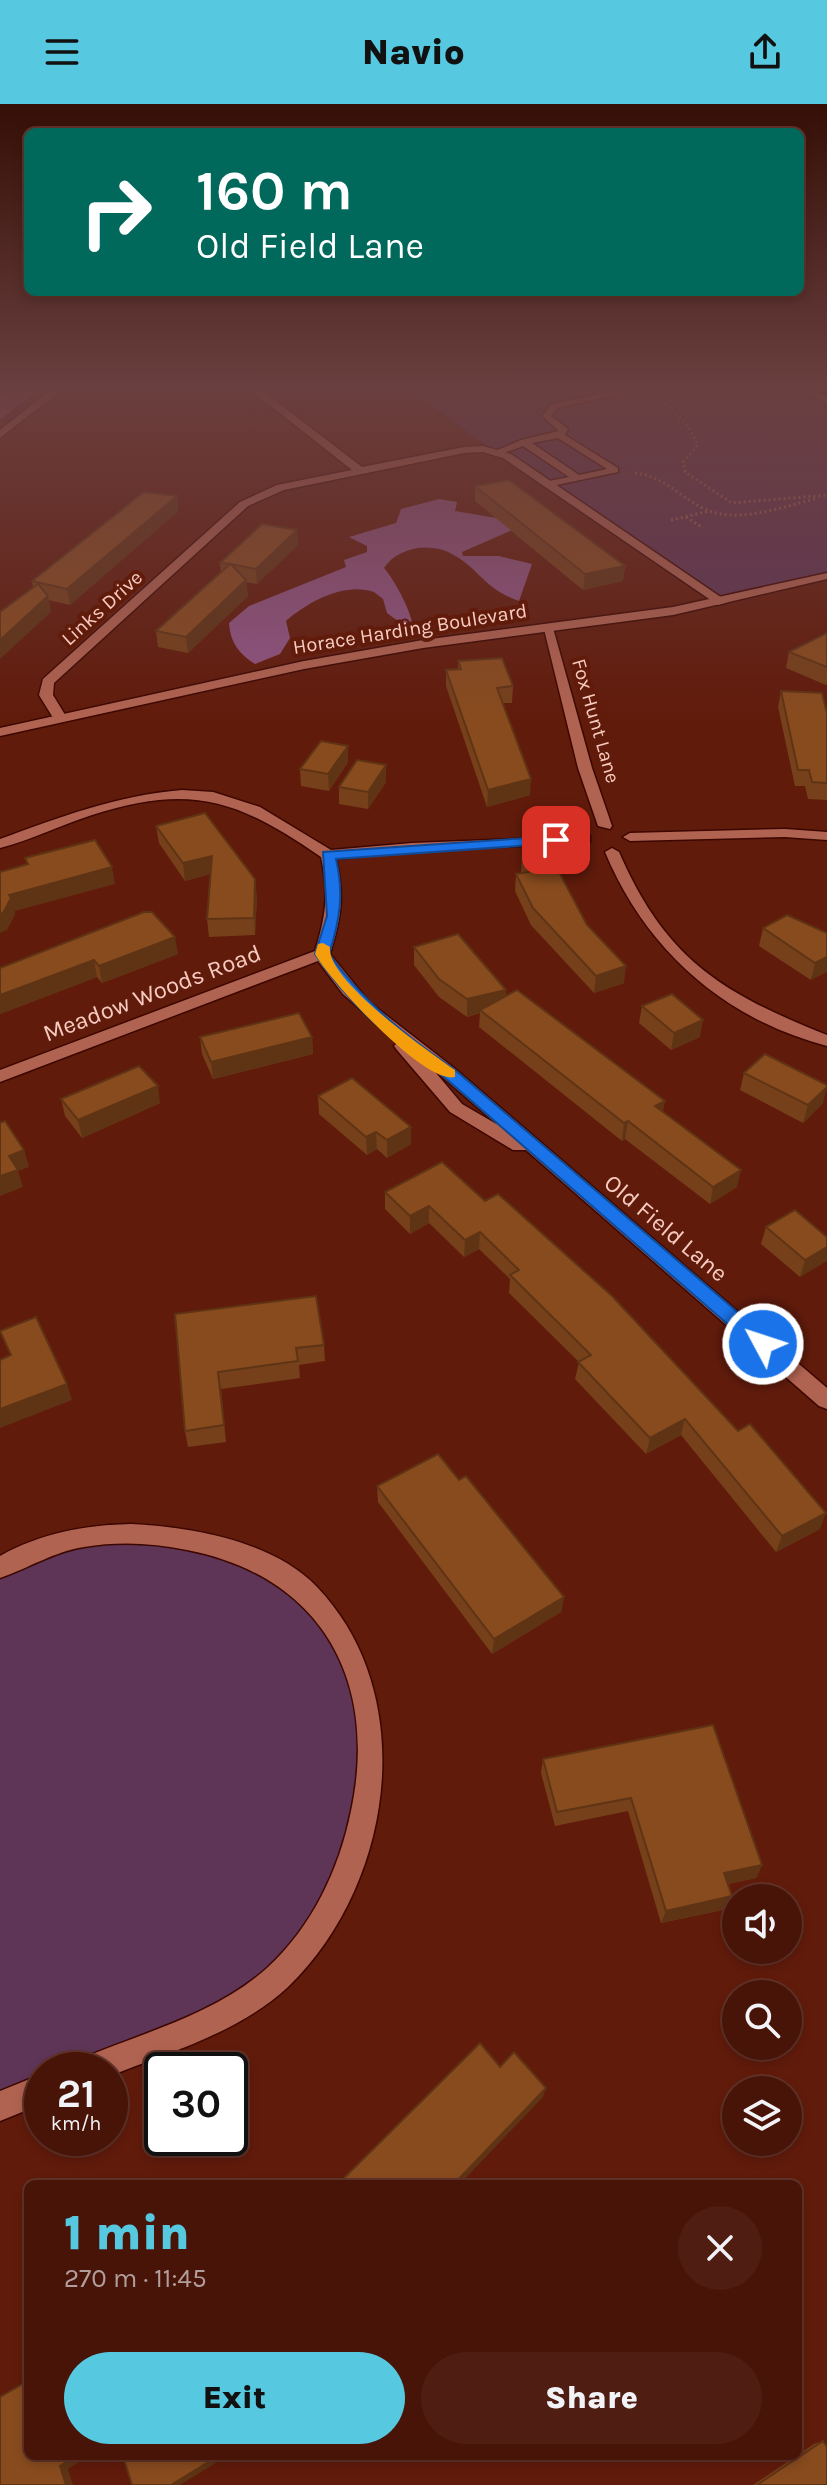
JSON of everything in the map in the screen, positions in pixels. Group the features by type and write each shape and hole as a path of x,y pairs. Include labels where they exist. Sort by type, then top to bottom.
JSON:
{"street":[{"name":"Links Drive","path":"60,718 46,695 48,682 244,504 261,496"},
{"name":"Links Drive","path":"565,496 722,602"},
{"name":"Horace Harding Boulevard","path":"0,732 304,665 722,602 827,576"},
{"name":"Fox Hunt Lane","path":"547,628 585,768 605,826"},
{"path":"0,844 113,804 184,795 226,799 256,810 328,855 412,847 585,839 597,850 612,852 630,845 630,837 624,830 605,826 593,829 585,839"},
{"path":"630,837 785,833 827,836"},
{"path":"612,852 656,927 715,988 747,1008 827,1041"},
{"path":"322,954 334,916 334,883 328,855"},
{"name":"Old Field Lane","path":"322,954 343,985 396,1036 425,1076 456,1108 496,1135 544,1159 827,1400"},
{"name":"Meadow Woods Road","path":"0,1076 322,954"},
{"path":"0,1568 44,1548 110,1533 145,1532 209,1544 259,1562 307,1594 341,1638 362,1680 373,1752 367,1811 357,1850 315,1935 277,1977 229,2010 128,2053"},
{"path":"0,2106 24,2096"}],"path":[{"path":"685,496 709,511"},
{"path":"722,496 732,503 825,496"},
{"path":"671,520 709,511 755,512 826,496"},
{"path":"686,517 703,528"}],"shaded area":[{"path":"562,496 827,496 827,576 722,602"},
{"path":"439,499 457,502 455,511 515,521 512,530 462,552 463,556 499,556 532,564 519,601 498,591 452,554 434,548 415,549 397,555 384,568 403,599 414,633 387,613 383,599 374,592 351,590 316,601 286,621 290,638 280,654 255,664 236,647 229,623 249,606 346,567 344,560 367,552 367,546 349,537 396,523 401,509"},
{"path":"110,1533 209,1544 307,1594 362,1680 357,1850 277,1977 125,2052 24,2052 24,2096 0,2106 0,1568"}],"building":[{"path":"139,496 177,496 67,589 32,581"},
{"path":"488,496 531,496 625,566 585,574"},
{"path":"262,524 297,530 256,569 231,564 246,580 186,637 156,631 230,564 220,563"},
{"path":"38,584 48,596 0,640 0,612"},
{"path":"827,633 827,667 789,652"},
{"path":"502,658 513,686 497,688 531,779 488,790 446,670 461,669 458,661"},
{"path":"781,691 822,693 827,713 827,783 812,782 809,770 798,770"},
{"path":"321,741 348,746 328,774 300,769"},
{"path":"357,760 386,765 368,792 339,787"},
{"path":"205,813 255,879 254,918 207,919 212,856 183,863 156,826"},
{"path":"95,840 112,867 9,895 11,898 0,914 0,872 28,864 25,858"},
{"path":"550,855 587,925 626,966 596,976 533,908 516,874 529,872 522,858"},
{"path":"144,912 152,912 175,937 99,966 94,960 0,995 0,968"},
{"path":"787,915 827,933 827,957 815,963 763,928"},
{"path":"458,934 506,990 467,999 439,979 414,947"},
{"path":"517,990 665,1101 655,1106 741,1170 713,1187 628,1121 624,1123 480,1010"},
{"path":"672,994 703,1020 674,1033 642,1006"},
{"path":"299,1013 312,1037 211,1062 200,1037"},
{"path":"765,1054 827,1087 808,1105 744,1073"},
{"path":"139,1066 158,1086 78,1120 61,1099"},
{"path":"352,1078 411,1127 387,1140 376,1132 366,1137 318,1096"},
{"path":"5,1121 24,1150 9,1156 18,1170 0,1176 0,1123"},
{"path":"442,1162 485,1201 498,1194 612,1296 738,1431 750,1424 826,1513 782,1536 685,1419 650,1438 578,1362 591,1355 510,1275 519,1270 480,1232 465,1240 429,1206 410,1216 385,1192"},
{"path":"795,1210 827,1237 827,1247 805,1260 766,1227"},
{"path":"316,1296 324,1345 296,1348 298,1361 218,1372 224,1425 185,1431 175,1314"},
{"path":"36,1317 67,1384 0,1409 0,1360 11,1355 0,1331"},
{"path":"438,1454 459,1480 466,1476 564,1597 494,1639 377,1486"},
{"path":"713,1725 762,1865 724,1873 728,1884 722,1884 722,1898 666,1911 631,1798 557,1812 543,1759"},
{"path":"480,2043 500,2067 514,2052 546,2088 458,2180 342,2180"},
{"path":"24,2383 24,2460 70,2460 60,2466 66,2485 0,2485 0,2397"},
{"path":"823,2441 827,2447 827,2485 757,2485 794,2460 802,2460 802,2455"},
{"path":"124,2460 212,2460 171,2485 132,2485"}],"slow traffic":[{"path":"323,947 322,954 331,969 368,1010 396,1036 450,1074"}],"route":[{"path":"556,840 412,847 328,855 334,883 334,916 322,954 343,985 396,1036 448,1072 544,1159 763,1344"}]}
